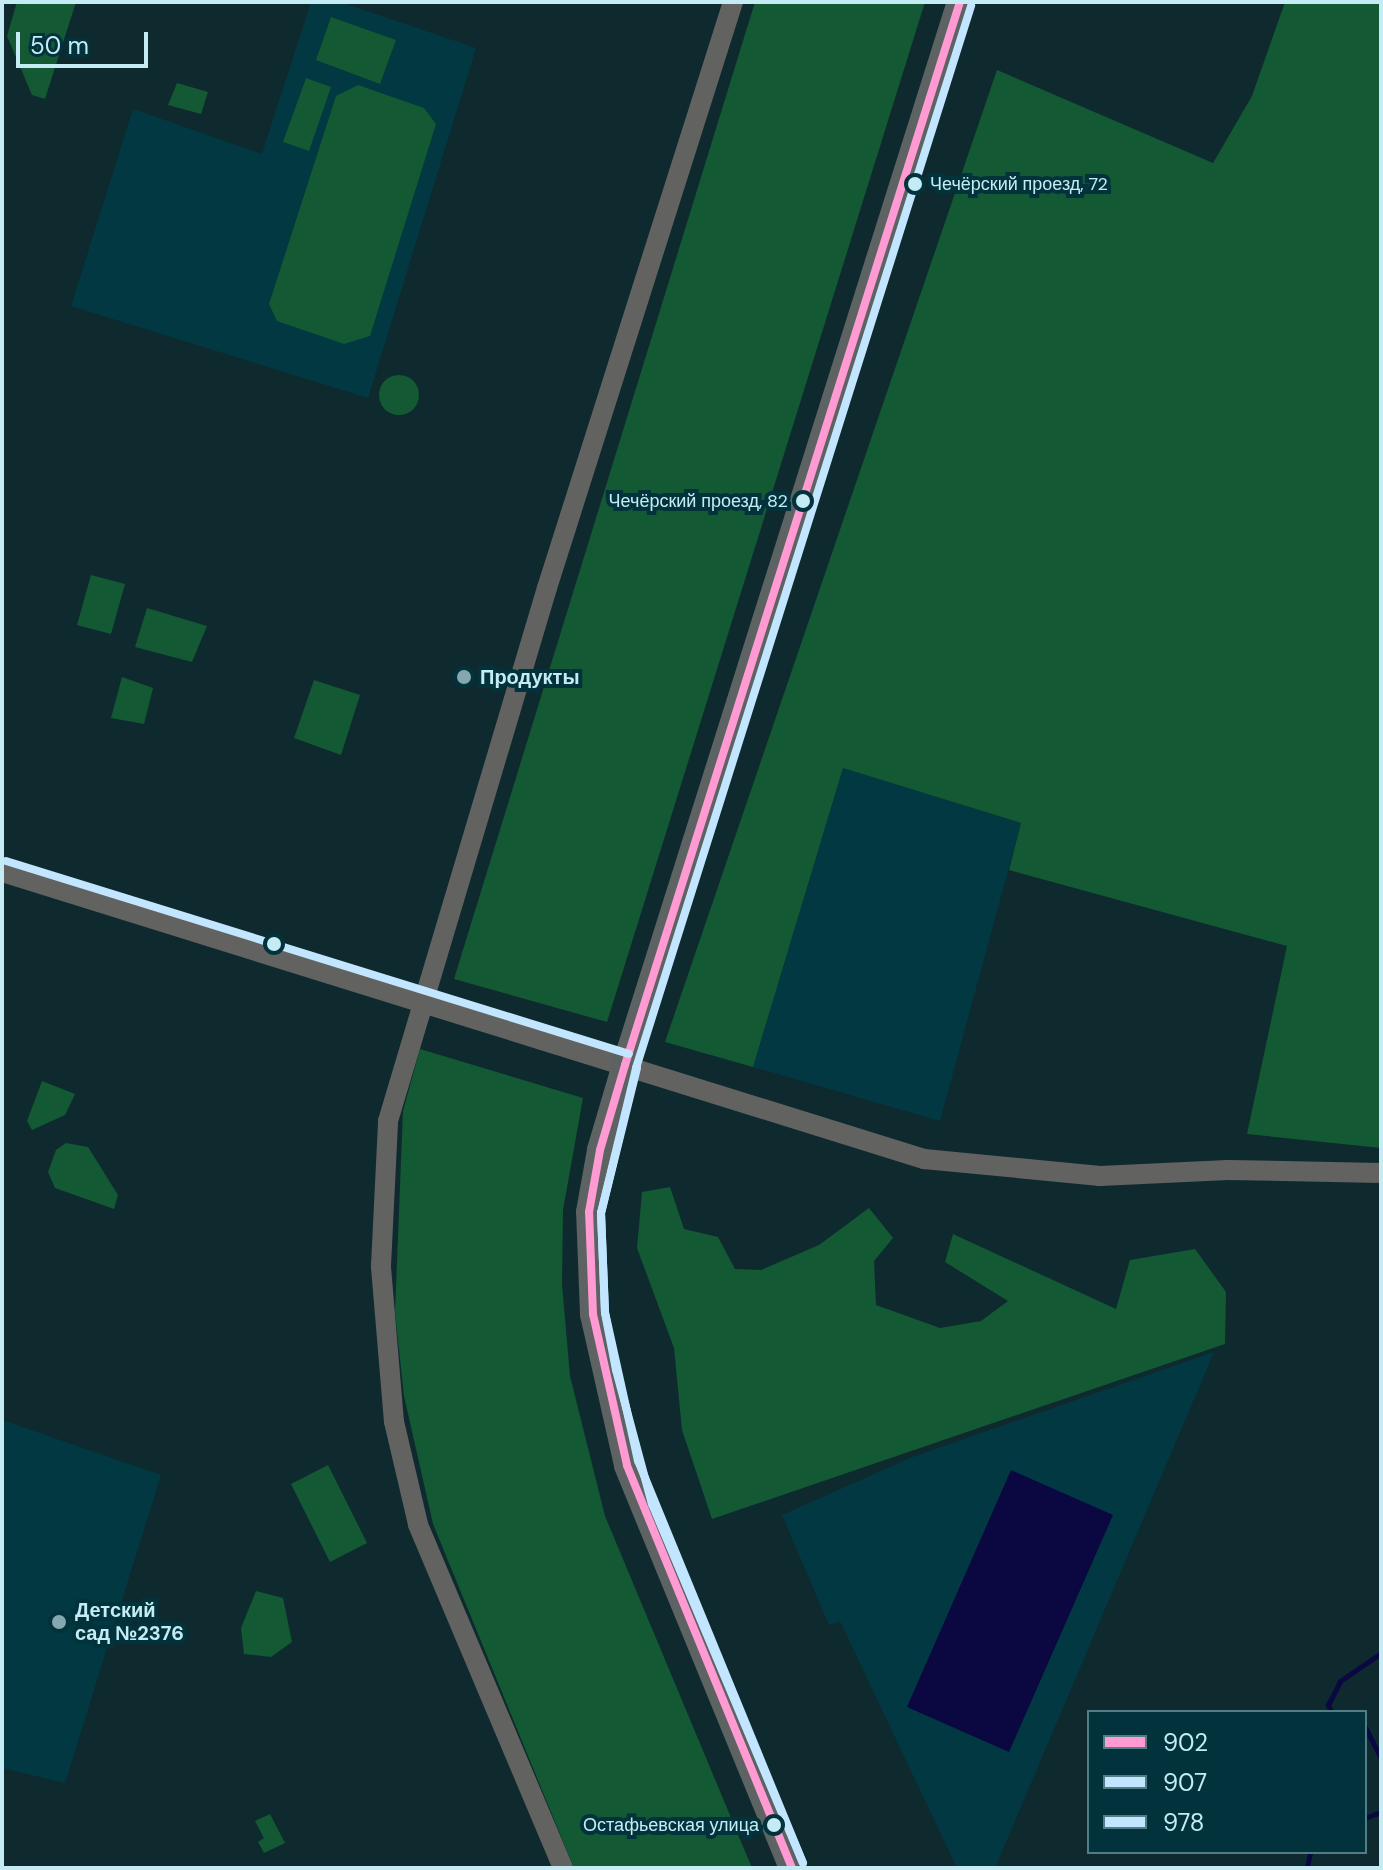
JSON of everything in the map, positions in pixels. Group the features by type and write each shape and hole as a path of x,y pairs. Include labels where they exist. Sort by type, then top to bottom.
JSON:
{"main road":[{"path":"792,1868 641,1508 604,1373 593,1314 589,1212 600,1150 625,1065 960,2"}],"street":[{"path":"563,1868 418,1524 394,1422 381,1266 388,1121 421,1003 733,2"},
{"path":"2,872 924,1159 1100,1176 1228,1170 1381,1173"}],"shaded area":[{"path":"311,2 340,2 476,48 368,398 71,306 133,109 262,154"},
{"path":"843,768 1021,823 940,1121 753,1067"},
{"path":"1214,1352 995,1868 957,1868 840,1621 829,1625 782,1515 910,1458"},
{"name":"Детский сад №2376","path":"2,1420 161,1475 65,1783 2,1768"},
{"path":"1011,1470 1113,1515 1009,1752 907,1707"}],"green space":[{"path":"17,2 76,2 45,99 32,95 7,36"},
{"path":"755,2 925,2 607,1022 454,979"},
{"path":"1285,2 1381,2 1381,1148 1247,1134 1287,946 1009,870 1021,823 843,768 753,1067 665,1042 997,70 1213,163 1252,96"},
{"path":"331,17 396,40 380,84 316,60"},
{"path":"306,78 331,87 309,151 283,142"},
{"path":"177,83 208,92 201,114 168,105"},
{"path":"358,85 424,108 436,124 370,336 344,344 277,321 269,304 336,96"},
{"path":"399,375 413,381 419,395 413,409 399,415 385,409 379,395 385,381"},
{"path":"91,575 125,584 111,634 77,625"},
{"path":"147,608 207,626 192,662 135,647"},
{"path":"122,677 153,688 144,724 111,718"},
{"path":"314,680 360,695 341,755 294,738"},
{"path":"420,1049 583,1098 563,1210 562,1284 570,1376 605,1516 752,1868 574,1868 433,1524 404,1396 395,1312 403,1111"},
{"path":"42,1081 75,1094 65,1115 32,1130 27,1121"},
{"path":"66,1143 88,1147 118,1195 114,1209 55,1188 48,1172 56,1150"},
{"path":"670,1187 684,1229 718,1237 735,1269 761,1270 819,1245 869,1208 893,1238 874,1261 876,1305 940,1328 981,1321 1008,1301 945,1262 953,1234 1116,1309 1130,1260 1195,1249 1226,1292 1225,1344 712,1519 682,1430 674,1348 637,1248 642,1192"},
{"path":"328,1465 367,1543 330,1562 291,1484"},
{"path":"256,1591 283,1598 292,1642 271,1657 244,1654 241,1628"},
{"path":"270,1814 285,1843 264,1853 258,1842 264,1838 255,1821"}],"waterway":[{"path":"1330,1710 1328,1705 1340,1681 1381,1653"},
{"path":"1367,1731 1381,1758"},
{"path":"1367,1817 1381,1812"},
{"path":"1307,1868 1310,1854"}],"transit line":[{"name":"902","path":"792,1868 627,1465 593,1314 589,1212 600,1150 625,1065 960,2"},
{"name":"907","path":"803,1863 638,1461 605,1312 601,1213 636,1068 971,6"},
{"name":"978","path":"6,861 629,1054"},
{"name":"978","path":"637,1068 601,1213 605,1313 616,1370 652,1504 803,1863"}],"place":[{"name":"Чечёрский проезд, 72","path":"915,184"},
{"name":"Чечёрский проезд, 82","path":"803,501"},
{"name":"Продукты","path":"464,677"},
{"name":"Детский сад №2376","path":"59,1622"},
{"name":"Остафьевская улица","path":"774,1825"}]}
